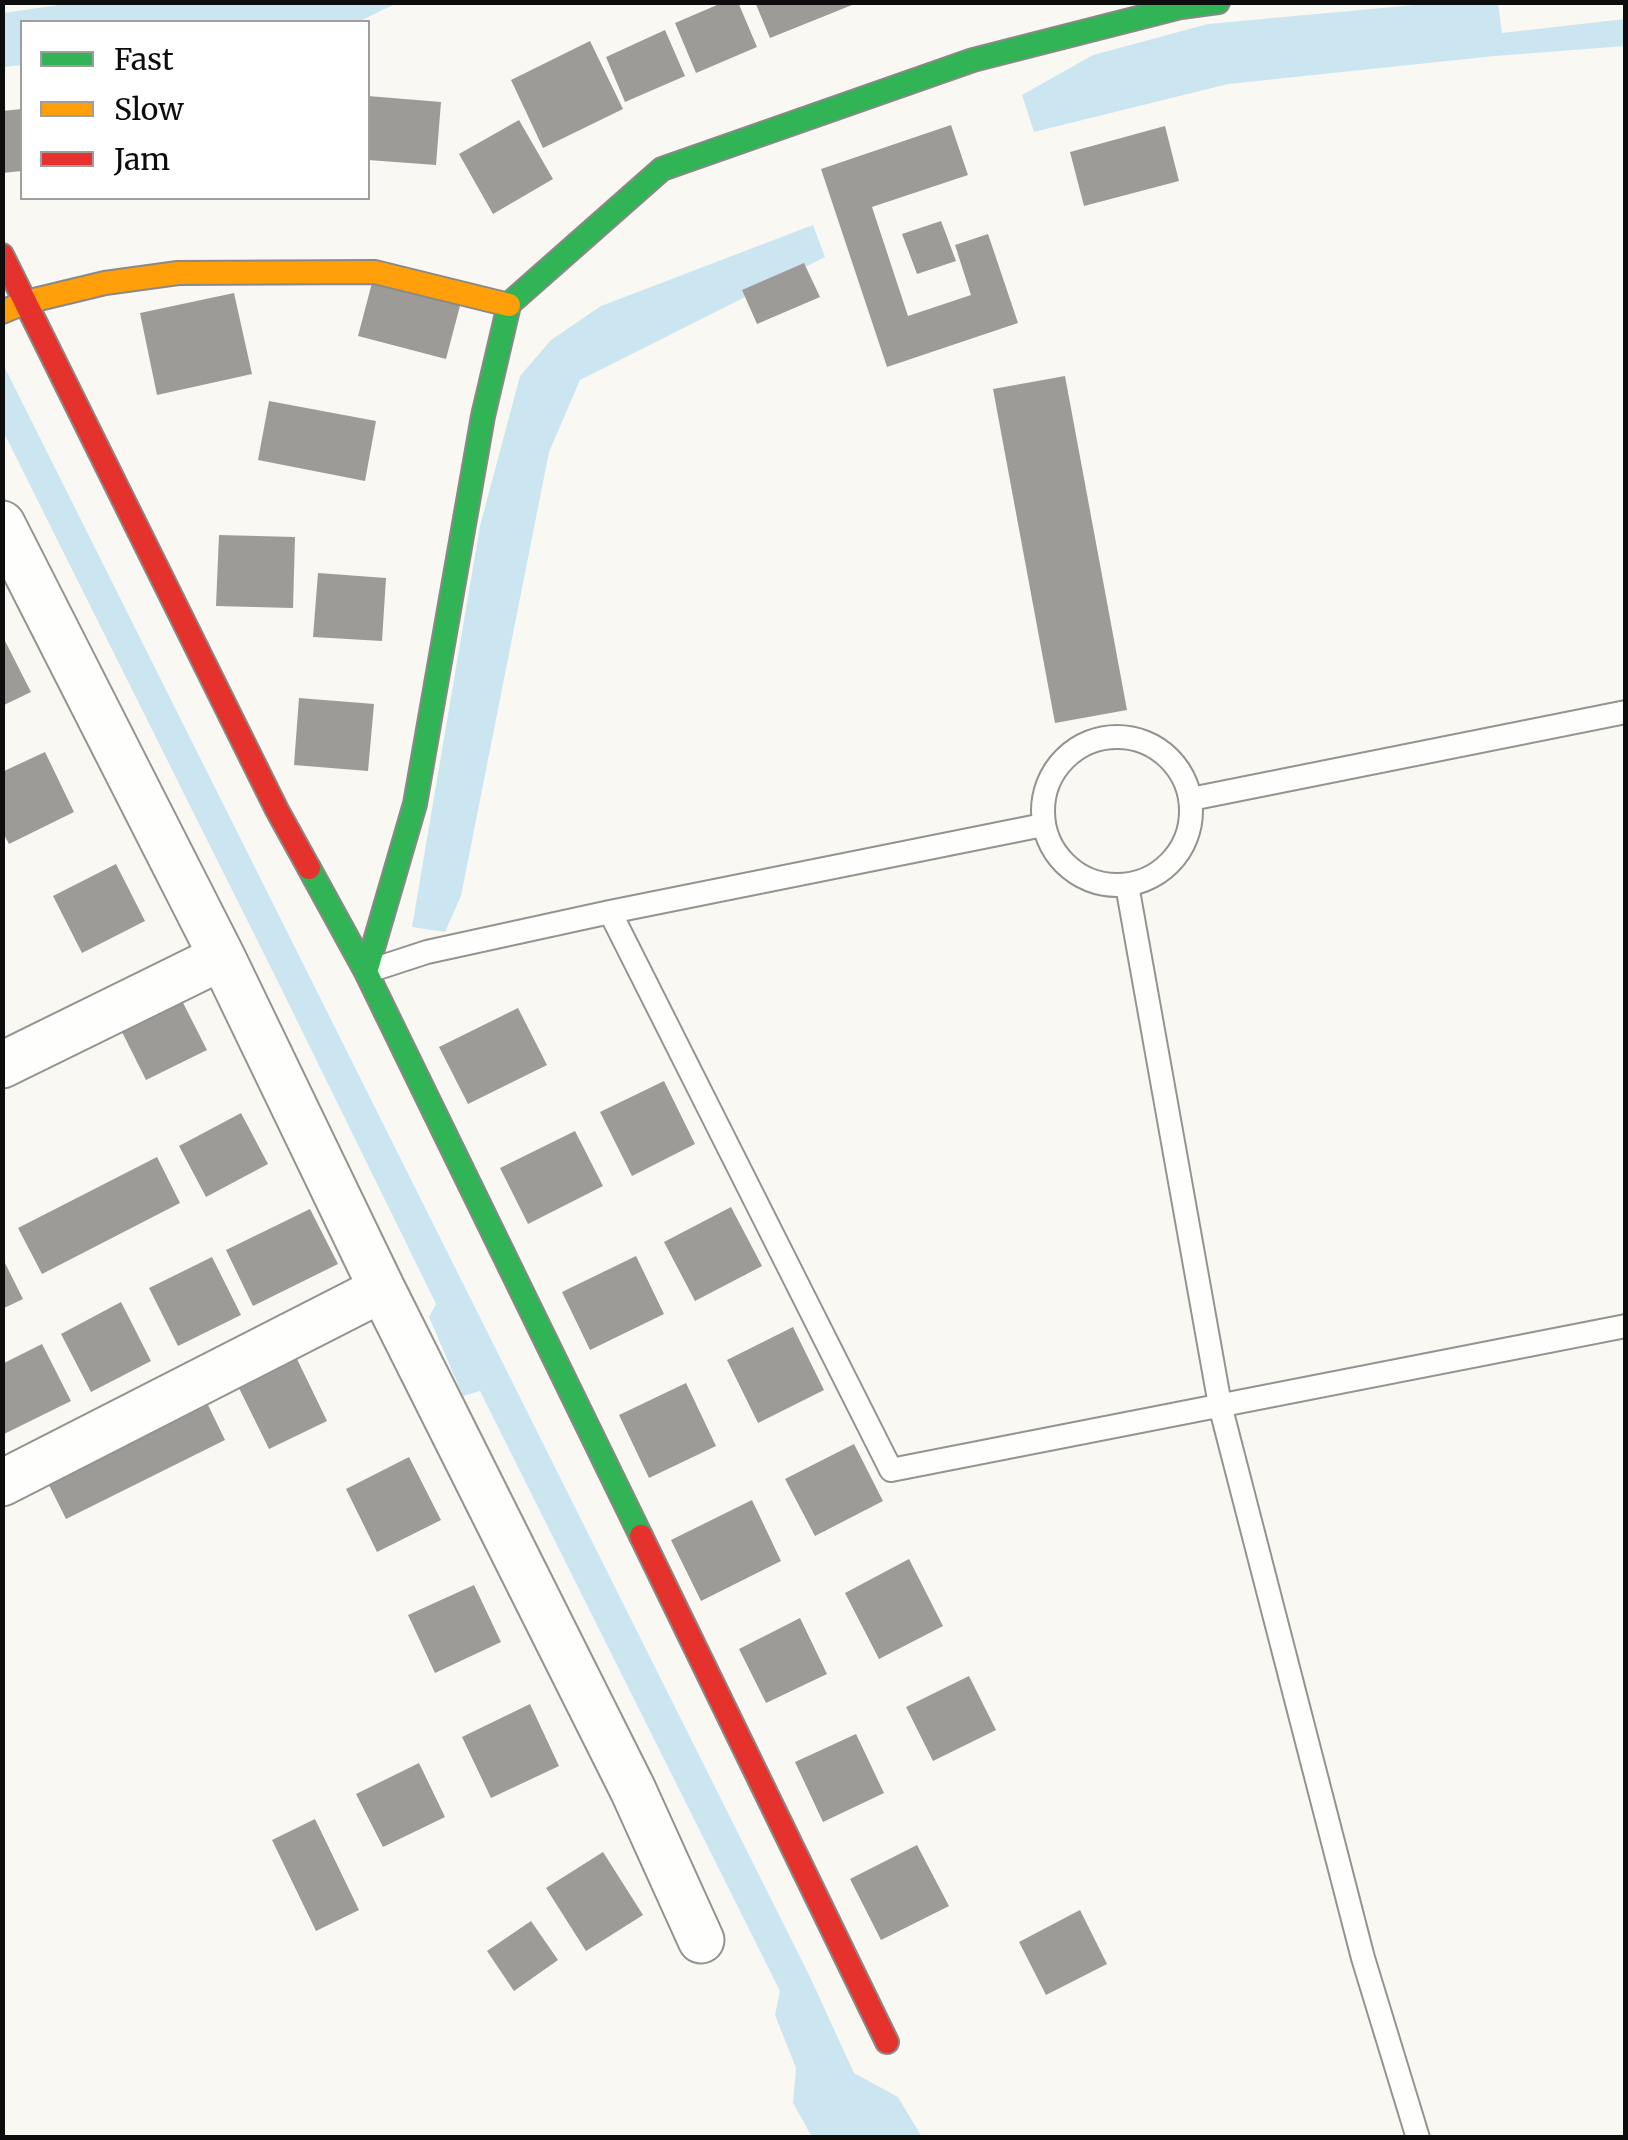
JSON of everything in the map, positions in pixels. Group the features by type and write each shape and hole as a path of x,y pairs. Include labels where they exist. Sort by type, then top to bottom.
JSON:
{"street":[{"path":"366,972 415,804 483,416 509,304 662,169 973,60 1181,7 1218,2"},
{"path":"2,255 276,810 366,972 887,2042"},
{"path":"2,312 26,302 105,283 178,273 375,272 509,304"},
{"path":"2,524 222,957 382,1290 633,1790 702,1940"},
{"path":"2,1065 222,957"},
{"path":"2,1482 382,1290"}],"lane":[{"path":"1191,799 1626,712"},
{"path":"1104,737 1134,738 1160,750 1181,772 1191,799 1190,828 1177,855 1155,875 1126,885 1098,883 1073,872 1053,851 1043,825 1044,795 1055,768 1076,748 1104,737"},
{"path":"366,972 428,952 610,912 1043,825"},
{"path":"1126,885 1220,1405 1363,1958 1418,2138"},
{"path":"610,912 891,1470 1626,1326"}],"water":[{"path":"80,2 397,2 362,20 20,20 20,65 3,67 3,13"},
{"path":"1447,2 1498,3 1502,33 1625,19 1625,46 1228,84 1034,132 1022,95 1093,55 1208,24"},
{"path":"813,225 825,257 580,380 549,452 461,896 445,932 412,927 480,526 520,376 551,340 601,306"},
{"path":"2,362 810,1977 854,2073 898,2097 922,2137 812,2137 793,2103 796,2068 775,2015 780,1991 480,1391 463,1396 429,1317 436,1304 3,431"}],"building":[{"path":"724,2 738,2 757,47 696,73 675,23"},
{"path":"755,2 857,2 857,3 770,38"},
{"path":"665,30 685,76 625,102 606,57"},
{"path":"590,41 623,109 543,148 511,80"},
{"path":"370,96 441,102 436,165 370,160"},
{"path":"20,109 20,171 2,173 2,111"},
{"path":"519,120 553,179 493,214 459,154"},
{"path":"951,125 968,175 872,207 908,316 971,295 955,245 988,234 1018,323 887,367 821,169"},
{"path":"1165,126 1179,181 1084,206 1070,152"},
{"path":"941,221 956,261 917,274 902,234"},
{"path":"804,263 820,297 757,324 742,290"},
{"path":"373,279 461,302 446,359 358,336"},
{"path":"234,293 252,374 157,395 140,313"},
{"path":"1065,376 1127,710 1055,723 993,389"},
{"path":"269,401 376,421 365,481 258,460"},
{"path":"219,535 295,537 293,608 216,606"},
{"path":"318,573 386,578 382,641 313,637"},
{"path":"2,635 31,692 2,706"},
{"path":"299,698 374,704 368,771 294,765"},
{"path":"45,752 74,812 9,844 2,831 2,772"},
{"path":"116,864 145,921 82,953 53,896"},
{"path":"178,993 207,1050 146,1080 117,1022"},
{"path":"518,1008 547,1065 468,1104 439,1047"},
{"path":"664,1081 695,1144 632,1176 600,1112"},
{"path":"241,1113 268,1164 206,1197 179,1146"},
{"path":"575,1131 603,1186 528,1224 500,1168"},
{"path":"157,1157 180,1203 42,1274 18,1228"},
{"path":"731,1207 762,1266 695,1301 664,1242"},
{"path":"310,1209 338,1264 253,1306 226,1250"},
{"path":"636,1256 664,1314 590,1350 562,1292"},
{"path":"2,1257 23,1299 2,1309"},
{"path":"212,1257 241,1315 178,1346 149,1288"},
{"path":"121,1302 151,1361 91,1392 61,1334"},
{"path":"793,1327 824,1390 758,1423 727,1360"},
{"path":"42,1344 71,1401 2,1435 2,1364"},
{"path":"296,1357 327,1421 269,1449 238,1386"},
{"path":"686,1383 716,1446 649,1478 619,1415"},
{"path":"208,1405 225,1440 66,1519 48,1483"},
{"path":"854,1444 883,1501 815,1536 785,1479"},
{"path":"409,1457 441,1520 377,1552 346,1489"},
{"path":"752,1500 781,1561 701,1601 671,1540"},
{"path":"909,1559 943,1626 879,1659 845,1593"},
{"path":"474,1585 501,1642 435,1673 408,1615"},
{"path":"800,1618 827,1674 766,1703 739,1649"},
{"path":"969,1676 996,1730 933,1761 906,1707"},
{"path":"530,1704 559,1766 491,1798 462,1737"},
{"path":"856,1734 884,1793 823,1822 795,1762"},
{"path":"419,1763 445,1817 383,1847 356,1794"},
{"path":"315,1819 359,1910 316,1931 272,1840"},
{"path":"917,1845 949,1906 881,1940 850,1879"},
{"path":"603,1852 643,1915 586,1951 546,1888"},
{"path":"1080,1910 1107,1964 1046,1995 1019,1942"},
{"path":"531,1921 558,1960 514,1991 487,1951"}],"traffic: fast":[{"path":"509,304 662,169 973,60 1181,7 1218,2"},
{"path":"366,972 415,804 483,416 509,305"},
{"path":"309,868 366,972 641,1536"}],"traffic: slow":[{"path":"2,312 26,302 105,283 178,273 375,272 509,305"}],"traffic: jam":[{"path":"2,255 309,868"},
{"path":"641,1536 887,2042"}]}
